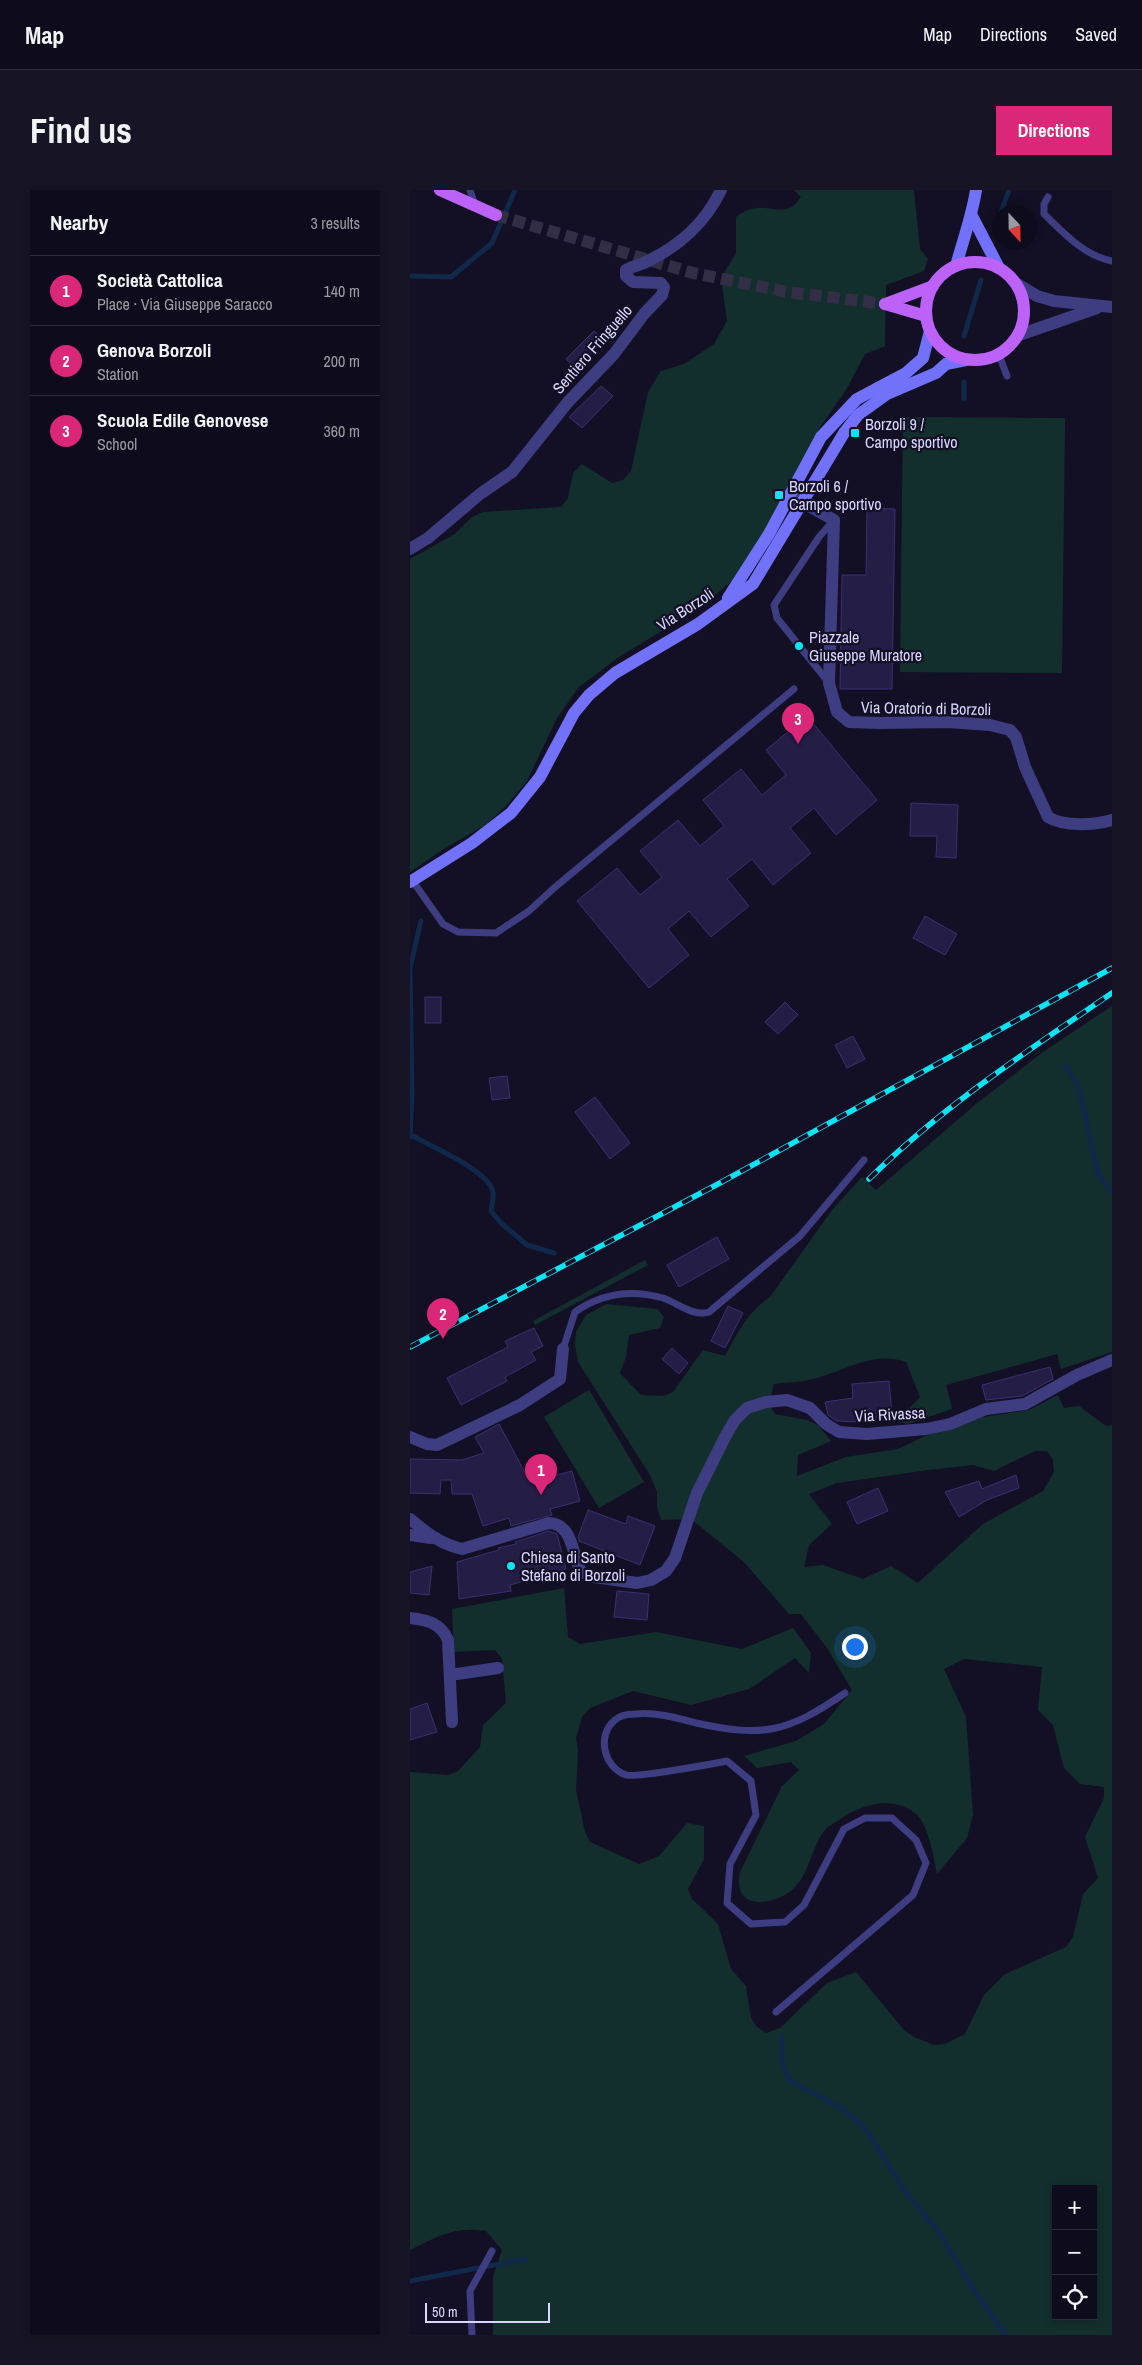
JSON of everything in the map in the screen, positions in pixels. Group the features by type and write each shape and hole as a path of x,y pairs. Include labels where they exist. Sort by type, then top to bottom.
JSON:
{"main road":[{"path":"440,190 496,215"},
{"path":"956,266 965,232 972,216 976,190"},
{"path":"972,216 999,268 1017,284 1025,309 1024,322 1019,335 999,355"},
{"path":"966,360 948,353 934,340 926,316 928,296 933,286 943,274 956,266 970,262 985,263 999,268"},
{"path":"926,316 885,304 933,286"},
{"path":"725,603 769,534 821,437 857,399 906,372 922,358 930,331"},
{"name":"Via Borzoli","path":"411,881 472,843 512,813 540,777 574,713 589,695 615,673 657,646 698,624 753,584 844,433 858,415 887,394 936,373 946,364 966,360 983,360 999,355"}],"street":[{"name":"Sentiero Fringuello","path":"410,549 428,538 480,494 512,472 568,402 614,354 644,314 662,295 664,287 661,283 633,282 626,276 626,270 648,262 676,245 695,228 712,206 720,190"},
{"path":"1017,284 1037,296 1054,301 1109,306"},
{"path":"1019,335 1084,311 1109,306"},
{"path":"789,495 834,520"},
{"name":"Via Oratorio di Borzoli","path":"834,520 829,683 837,712 844,720 866,724 948,722 1006,728 1014,733 1025,767 1048,817 1061,823 1096,823 1112,820"},
{"path":"410,1437 427,1444 438,1445 520,1405 560,1378 563,1349"},
{"name":"Via Rivassa","path":"432,1538 447,1546 462,1549 549,1523 557,1523 564,1528 570,1539 575,1559 581,1572 594,1577 616,1580 637,1582 652,1580 666,1572 676,1558 697,1493 735,1420 747,1408 766,1402 787,1400 810,1408 826,1424 839,1432 866,1434 926,1429 950,1424 986,1409 1025,1404 1077,1375 1112,1360"},
{"path":"410,1519 432,1538"},
{"path":"410,1535 432,1538"},
{"path":"410,1618 431,1622 446,1633 448,1640 452,1722"},
{"path":"450,1675 498,1668"}],"lane":[{"path":"470,190 476,207"},
{"path":"1048,197 1044,204 1044,214 1086,252 1098,258 1112,261"},
{"path":"999,355 1007,376"},
{"path":"829,683 777,618 774,605 819,537 834,520"},
{"path":"411,881 442,924 458,932 496,934 529,911 554,888 794,689"},
{"path":"563,1349 575,1312 592,1301 615,1293 662,1298 695,1312 702,1314 709,1312 800,1236 864,1160"},
{"path":"776,2012 913,1895 926,1863 916,1840 892,1818 864,1818 844,1829 804,1905 785,1922 751,1924 727,1903 730,1864 756,1815 751,1780 727,1761 627,1776 611,1766 604,1752 606,1733 614,1720 628,1714 648,1713 733,1731 761,1731 789,1725 816,1713 845,1693"},
{"path":"472,2335 470,2291 492,2251"}],"green space":[{"path":"794,190 914,190 920,249 928,259 924,271 886,285 885,346 865,354 846,390 820,427 756,548 732,581 698,609 619,657 579,687 557,718 527,781 505,807 484,826 445,848 410,872 410,559 455,534 472,517 483,512 561,507 568,498 573,473 582,464 612,483 623,480 631,471 648,392 661,371 684,364 714,344 727,321 722,285 724,273 736,253 736,217 753,208 787,209 793,206 801,197"},
{"path":"903,417 1065,418 1062,673 900,672"},
{"path":"1112,1006 1112,1352 1061,1369 1057,1354 946,1385 952,1409 908,1424 897,1421 920,1397 906,1362 895,1359 884,1358 862,1362 815,1379 774,1384 769,1405 775,1414 807,1420 818,1425 831,1441 798,1455 797,1476 846,1457 898,1449 925,1436 976,1418 1029,1410 1058,1395 1064,1408 1079,1406 1106,1426 1112,1425 1112,2335 493,2335 493,2277 502,2250 486,2231 465,2230 447,2233 410,2250 410,1772 448,1775 458,1771 480,1747 483,1725 506,1703 502,1659 495,1650 454,1652 452,1609 564,1588 568,1637 580,1644 656,1632 742,1649 793,1628 811,1653 809,1673 795,1658 749,1689 691,1705 633,1691 590,1708 582,1717 576,1738 578,1750 576,1790 585,1832 590,1842 639,1864 659,1856 687,1823 704,1826 704,1859 688,1889 692,1899 718,1924 731,1969 746,1986 751,2018 757,2027 766,2033 780,2028 827,1983 856,1972 904,2030 914,2037 934,2045 945,2044 965,2034 984,1995 1005,1974 1066,1947 1073,1937 1083,1894 1098,1878 1085,1837 1104,1798 1104,1787 1080,1784 1064,1768 1053,1725 1038,1710 1042,1667 964,1659 944,1669 966,1717 973,1815 967,1838 937,1874 928,1834 921,1819 907,1808 887,1803 877,1804 848,1814 825,1830 799,1883 783,1896 761,1902 747,1899 742,1894 739,1886 740,1872 782,1786 799,1770 791,1762 757,1768 744,1756 796,1741 824,1724 852,1690 827,1648 801,1614 789,1614 744,1562 691,1519 661,1520 657,1507 657,1492 650,1475 578,1362 575,1345 576,1332 586,1315 606,1304 657,1309 664,1317 660,1328 629,1335 626,1357 620,1373 641,1395 664,1396 673,1392 703,1350 725,1356 749,1317 770,1297 832,1210 862,1177 876,1190 976,1104 1043,1052","holes":["1035,1451 1047,1451 1053,1460 1054,1472 1043,1491 983,1524 918,1583 891,1566 863,1579 823,1565 804,1567 809,1545 832,1524 809,1494 837,1483 928,1470 973,1465 994,1471"]},
{"path":"645,1260 648,1265 535,1325 533,1321"},
{"path":"589,1390 644,1482 599,1508 544,1417"}],"building":[{"path":"594,331 604,340 577,369 566,359"},
{"path":"601,386 613,396 582,428 569,417"},
{"path":"867,508 895,509 892,689 840,689 842,575 866,575"},
{"path":"807,716 877,800 836,835 814,808 790,828 811,853 773,885 752,859 727,879 749,906 711,937 689,911 668,929 689,955 649,988 577,901 617,868 640,895 662,877 640,851 678,820 700,846 724,826 703,800 741,769 762,795 786,775 766,750"},
{"path":"911,803 958,805 956,858 936,857 937,836 910,836"},
{"path":"925,916 957,934 945,955 913,938"},
{"path":"425,997 441,997 441,1023 425,1023"},
{"path":"785,1002 798,1015 778,1034 765,1022"},
{"path":"853,1036 865,1059 847,1068 835,1045"},
{"path":"507,1076 510,1098 492,1100 489,1078"},
{"path":"595,1097 630,1143 610,1159 575,1112"},
{"path":"717,1237 729,1259 679,1287 667,1265"},
{"path":"728,1306 743,1313 725,1348 711,1341"},
{"path":"534,1328 543,1346 531,1352 536,1360 505,1377 507,1381 461,1405 447,1378 508,1347 505,1341"},
{"path":"672,1348 688,1363 679,1374 662,1359"},
{"path":"1050,1367 1053,1379 1022,1396 986,1400 982,1385"},
{"path":"889,1381 892,1414 858,1422 837,1421 828,1415 825,1402 853,1398 852,1384"},
{"path":"499,1424 530,1482 572,1471 580,1501 550,1509 552,1515 511,1526 509,1518 483,1526 472,1494 452,1494 451,1480 441,1480 440,1494 410,1493 410,1459 462,1460 484,1453 475,1437"},
{"path":"1016,1475 1019,1488 987,1500 959,1517 945,1492 979,1481 982,1489"},
{"path":"878,1488 888,1511 857,1524 847,1502"},
{"path":"588,1510 626,1524 628,1516 655,1526 640,1565 579,1541 578,1537"},
{"name":"Chiesa di Santo Stefano di Borzoli","path":"549,1531 557,1534 566,1569 510,1585 511,1591 459,1599 457,1562 499,1550 498,1548 516,1544 515,1542"},
{"path":"432,1566 429,1595 410,1593 410,1572"},
{"path":"617,1591 649,1594 647,1620 614,1617"},
{"path":"427,1703 437,1732 410,1740 410,1709"}],"waterway":[{"path":"410,276 451,277 492,243 515,190"},
{"path":"1004,205 1009,190"},
{"path":"964,336 981,280"},
{"path":"964,382 964,399"},
{"path":"410,1137 412,1095 410,968 421,921"},
{"path":"1065,1066 1078,1085 1098,1174 1112,1193"},
{"path":"411,1135 457,1159 481,1175 493,1192 491,1211 501,1223 527,1245 554,1253"},
{"path":"782,2036 782,2063 790,2081 843,2109 865,2128 904,2190 940,2234 974,2290 1006,2335"},
{"path":"410,2281 526,2259"}],"tunnel":[{"path":"496,215 693,273 788,292 885,304"}],"railway":[{"path":"410,1347 718,1184 1112,968"},
{"path":"869,1179 926,1127 986,1081 1112,993"}],"place":[{"name":"Borzoli 9 / Campo sportivo","path":"855,433"},
{"name":"Borzoli 6 / Campo sportivo","path":"779,495"},
{"name":"Piazzale Giuseppe Muratore","path":"799,646"},
{"name":"Scuola Edile Genovese","path":"798,744"},
{"name":"Genova Borzoli","path":"443,1339"},
{"name":"Società Cattolica","path":"541,1495"},
{"name":"Chiesa di Santo Stefano di Borzoli","path":"511,1566"}]}
